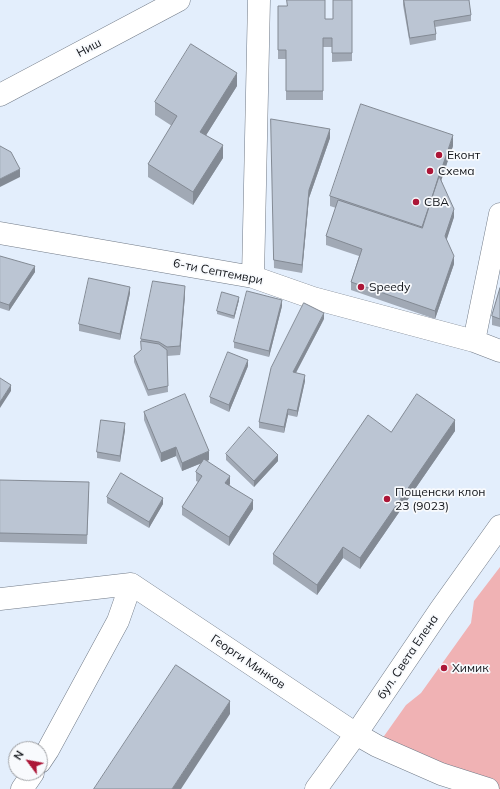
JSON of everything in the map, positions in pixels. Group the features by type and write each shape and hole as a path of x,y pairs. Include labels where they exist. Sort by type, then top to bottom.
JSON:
{"street":[{"name":"Ниш","path":"0,95 179,0"},
{"path":"253,277 259,0"},
{"path":"474,341 500,214"},
{"name":"6-ти Септември","path":"0,233 253,277 314,298 474,341 500,351"},
{"name":"бул. Света Елена","path":"316,789 356,734 440,610 500,526"},
{"path":"0,599 131,584 118,621 48,750"},
{"name":"Георги Минков","path":"131,584 356,734 378,746 441,774 488,789"}],"shaded area":[{"path":"500,567 500,789 488,789 377,746 406,705 421,693 471,623 474,601"}],"building":[{"path":"287,0 325,0 325,19 333,19 333,0 352,0 352,53 332,53 332,38 323,38 323,91 286,91 286,50 278,50 278,6 287,6"},
{"path":"404,0 469,0 471,15 434,21 436,34 410,38"},
{"path":"191,44 237,73 200,132 223,145 193,192 148,164 177,116 155,102"},
{"path":"361,104 453,135 422,227 330,196"},
{"path":"271,119 330,129 309,190 302,265 274,260"},
{"path":"0,146 11,152 20,169 0,179"},
{"path":"439,176 454,209 445,236 454,256 435,311 351,282 362,249 326,236 338,200 422,228"},
{"path":"0,256 35,266 9,305 0,302"},
{"path":"89,278 130,287 120,334 79,324"},
{"path":"153,281 185,286 180,346 167,347 159,342 141,339"},
{"path":"500,288 500,319 492,316"},
{"path":"247,291 282,300 269,351 234,342"},
{"path":"222,292 239,297 234,316 217,311"},
{"path":"304,303 324,313 293,372 305,375 297,411 288,409 284,427 259,422 271,368"},
{"path":"141,341 159,344 167,350 168,386 148,390 134,356 141,350"},
{"path":"228,352 248,360 229,405 210,397"},
{"path":"0,378 11,385 0,402"},
{"path":"185,394 209,451 182,463 176,447 161,453 144,412"},
{"path":"417,394 455,420 360,558 343,547 317,585 273,554 368,415 391,432"},
{"path":"101,420 125,423 120,456 97,452"},
{"path":"249,427 278,455 254,481 226,454"},
{"path":"204,459 230,476 225,483 253,500 229,537 182,507 202,476 196,472"},
{"path":"121,473 163,498 149,522 107,497"},
{"path":"0,480 89,482 87,535 0,533"},
{"path":"176,665 230,701 172,789 94,789"}],"place":[{"name":"Еконт","path":"439,155"},
{"name":"Схема","path":"430,171"},
{"name":"CBA","path":"416,202"},
{"name":"Speedy","path":"361,287"},
{"name":"Пощенски клон 23 (9023)","path":"387,499"},
{"name":"Химик","path":"444,668"}]}
